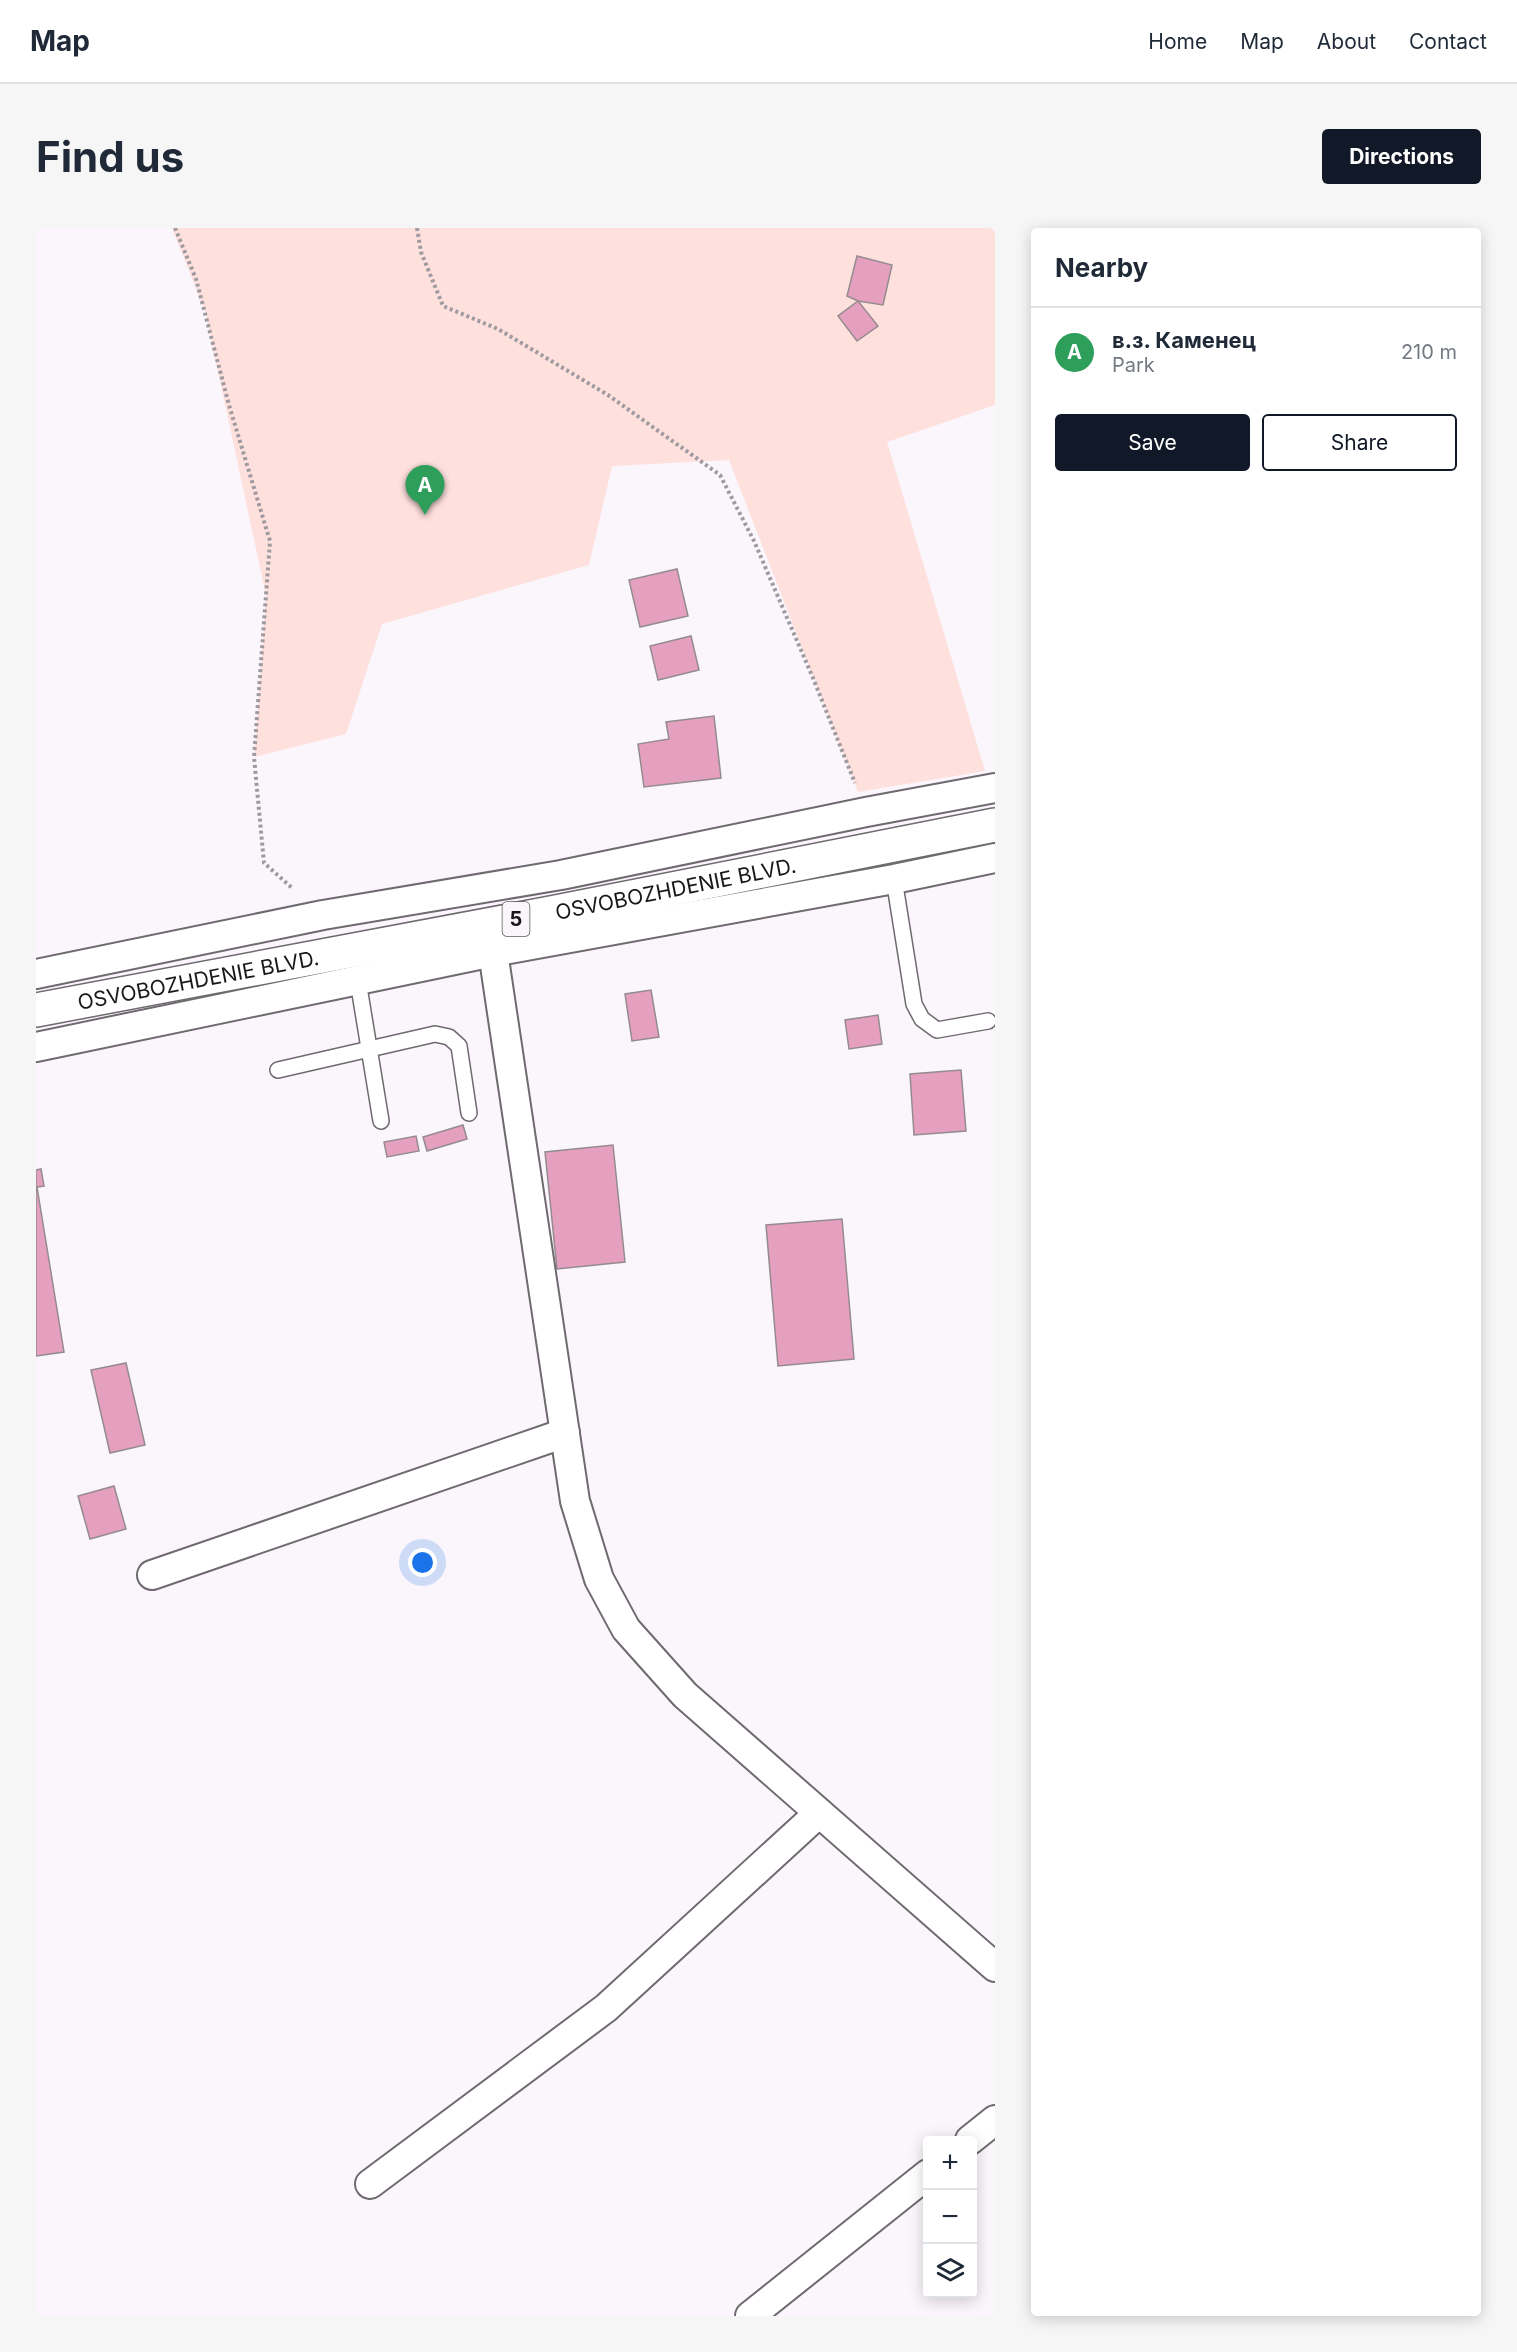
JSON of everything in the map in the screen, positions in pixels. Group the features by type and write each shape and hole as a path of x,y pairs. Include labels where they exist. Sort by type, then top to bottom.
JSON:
{"main road":[{"name":"OSVOBOZHDENIE BLVD.","path":"36,1010 545,914 995,825"}],"street":[{"path":"36,974 323,915 561,875 866,812 995,788"},
{"path":"36,1047 493,952 894,879 995,858"},
{"path":"493,952 575,1502 599,1579 626,1629 685,1695 995,1966"},
{"path":"152,1575 565,1433"},
{"path":"370,2184 606,2008 819,1813"},
{"path":"975,2136 995,2120"},
{"path":"750,2316 923,2177"}],"lane":[{"path":"894,879 914,1004 922,1019 937,1030 988,1021"},
{"path":"358,981 381,1121"},
{"path":"278,1070 435,1034 449,1037 459,1046 470,1113"}],"path":[{"path":"175,228 196,279 229,405 270,541 254,757 264,863 323,915"},
{"path":"417,228 421,252 443,306 498,329 608,395 720,475 754,541 813,678 866,812"}],"shaded area":[{"path":"172,228 995,228 995,405 887,442 985,771 858,792 729,460 612,466 589,565 382,624 346,734 254,757 266,595 205,311"}],"building":[{"path":"857,256 892,265 883,305 858,301 847,296"},
{"path":"858,301 878,326 857,341 838,316"},
{"path":"677,569 688,616 640,627 629,580"},
{"path":"691,636 699,670 658,680 650,646"},
{"path":"714,716 721,778 644,787 638,744 669,739 666,722"},
{"path":"651,990 659,1037 632,1041 625,994"},
{"path":"878,1015 882,1044 849,1049 845,1020"},
{"path":"961,1070 966,1131 914,1135 910,1074"},
{"path":"463,1125 467,1139 427,1151 423,1137"},
{"path":"416,1136 419,1151 387,1157 384,1142"},
{"path":"613,1145 625,1262 557,1269 545,1152"},
{"path":"41,1169 44,1186 37,1187 64,1352 36,1356 36,1170"},
{"path":"842,1219 854,1359 778,1366 766,1225"},
{"path":"126,1363 145,1445 110,1453 91,1370"},
{"path":"114,1486 126,1529 90,1539 78,1496"}],"place":[{"name":"в.з. Каменец","path":"425,515"}]}
